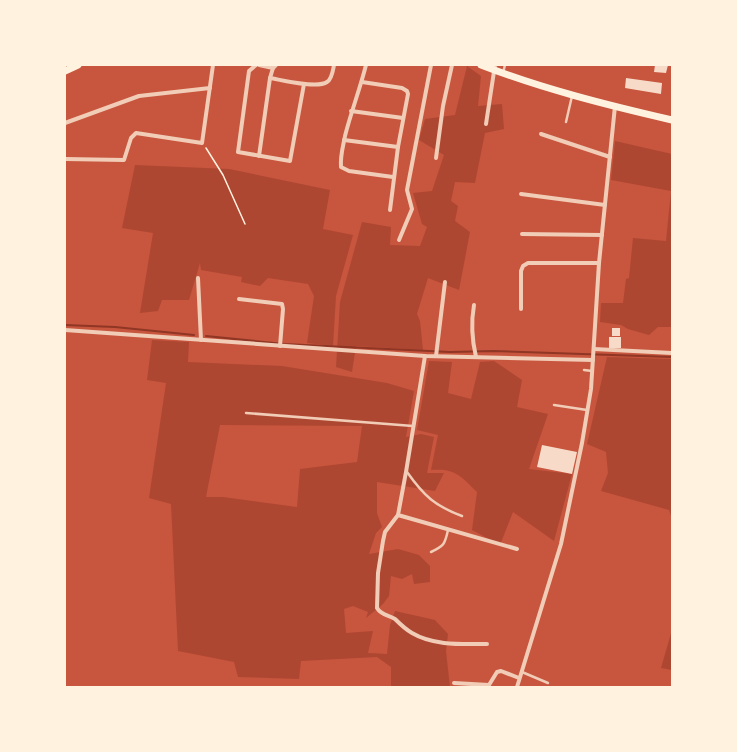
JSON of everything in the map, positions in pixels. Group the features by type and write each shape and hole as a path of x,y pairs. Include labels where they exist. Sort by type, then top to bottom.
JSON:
{"main road":[{"path":"65,71 78,65"},
{"path":"481,65 494,67 503,73 538,86 572,96 672,120"}],"street":[{"path":"65,159 124,160 131,138 136,133 202,143 213,65"},
{"path":"259,156 270,78 275,66 258,65 249,70 238,152 290,162 304,84"},
{"path":"270,78 304,84 323,84 328,82 331,77 334,65"},
{"path":"366,65 362,82 351,111 340,154 341,167 349,171 393,177"},
{"path":"399,240 412,209 407,190 431,65"},
{"path":"436,158 443,106 452,65"},
{"path":"486,124 494,67"},
{"path":"362,82 402,88 408,94 393,177 390,210"},
{"path":"65,123 139,96 210,88"},
{"path":"517,687 561,544 579,462 592,371 602,235 615,106"},
{"path":"351,111 403,118"},
{"path":"541,134 610,157"},
{"path":"344,140 398,147"},
{"path":"521,194 605,205"},
{"path":"522,234 602,235"},
{"path":"521,308 521,271 523,266 528,263 600,263"},
{"path":"198,278 201,340"},
{"path":"436,356 445,282"},
{"path":"239,299 282,304 283,309 280,346"},
{"path":"474,305 472,325 473,347 476,357"},
{"path":"65,330 425,356 593,360"},
{"path":"594,349 672,352"},
{"path":"425,356 398,515 385,532 383,541 378,573 377,608 380,613 394,618 411,632 436,642 454,644 487,644"},
{"path":"398,515 517,549"},
{"path":"454,683 489,685 497,672 500,671 519,678"}],"lane":[{"path":"503,73 505,65"},
{"path":"566,122 572,96"},
{"path":"584,370 592,371"},
{"path":"554,405 587,410"},
{"path":"246,413 414,426"},
{"path":"406,472 421,491 437,504 462,516"},
{"path":"431,552 441,547 445,542 448,530"},
{"path":"522,672 548,683"}],"path":[{"path":"202,143 223,175 245,224"}],"shaded area":[{"path":"467,66 481,76 478,106 502,104 504,129 485,133 475,183 455,182 451,201 458,206 455,221 470,232 459,290 428,278 417,314 420,321 423,350 356,346 352,372 336,367 340,302 362,222 391,227 390,245 420,246 427,227 422,224 413,193 432,191 444,155 419,140 425,119 455,115"},
{"path":"615,141 672,154 672,327 658,327 649,335 628,329 621,325 600,322 601,303 623,303 626,279 629,278 633,238 666,241 671,191 611,180"},
{"path":"135,165 229,169 330,190 323,229 353,235 336,296 333,346 307,343 314,296 308,284 268,278 260,286 241,282 242,277 201,270 200,263 189,300 162,300 158,311 140,313 153,233 122,228"},
{"path":"152,340 189,342 188,362 282,366 387,383 414,391 406,437 421,434 434,437 427,473 444,473 435,491 377,482 377,513 382,527 376,533 369,554 398,549 419,555 430,566 430,582 414,584 412,574 402,579 391,576 389,596 383,604 366,618 368,612 353,606 344,609 346,633 373,631 368,653 387,654 390,625 395,611 435,620 448,634 446,651 450,687 391,687 391,667 377,657 301,661 299,679 238,677 234,662 178,651 171,504 149,498 166,383 147,380","holes":["220,425 362,426 357,462 300,469 297,507 223,497 206,497"]},
{"path":"607,357 672,359 672,519 669,510 601,491 608,473 606,452 587,444"},
{"path":"429,361 452,362 448,393 471,399 480,362 494,361 522,380 517,407 548,414 529,469 572,474 554,541 513,512 500,545 472,530 477,492 457,474 446,470 431,470 438,435 417,430"},
{"path":"672,630 672,670 661,668"}],"building":[{"path":"655,65 668,65 666,73 654,72"},
{"path":"626,78 662,83 661,94 625,88"},
{"path":"612,328 620,328 620,336 612,336"},
{"path":"609,337 621,337 621,348 609,348"},
{"path":"542,445 577,452 572,474 537,467"}],"waterway":[{"path":"65,325 115,327 194,335"},
{"path":"206,336 284,344 450,352 494,351 672,357"}]}
